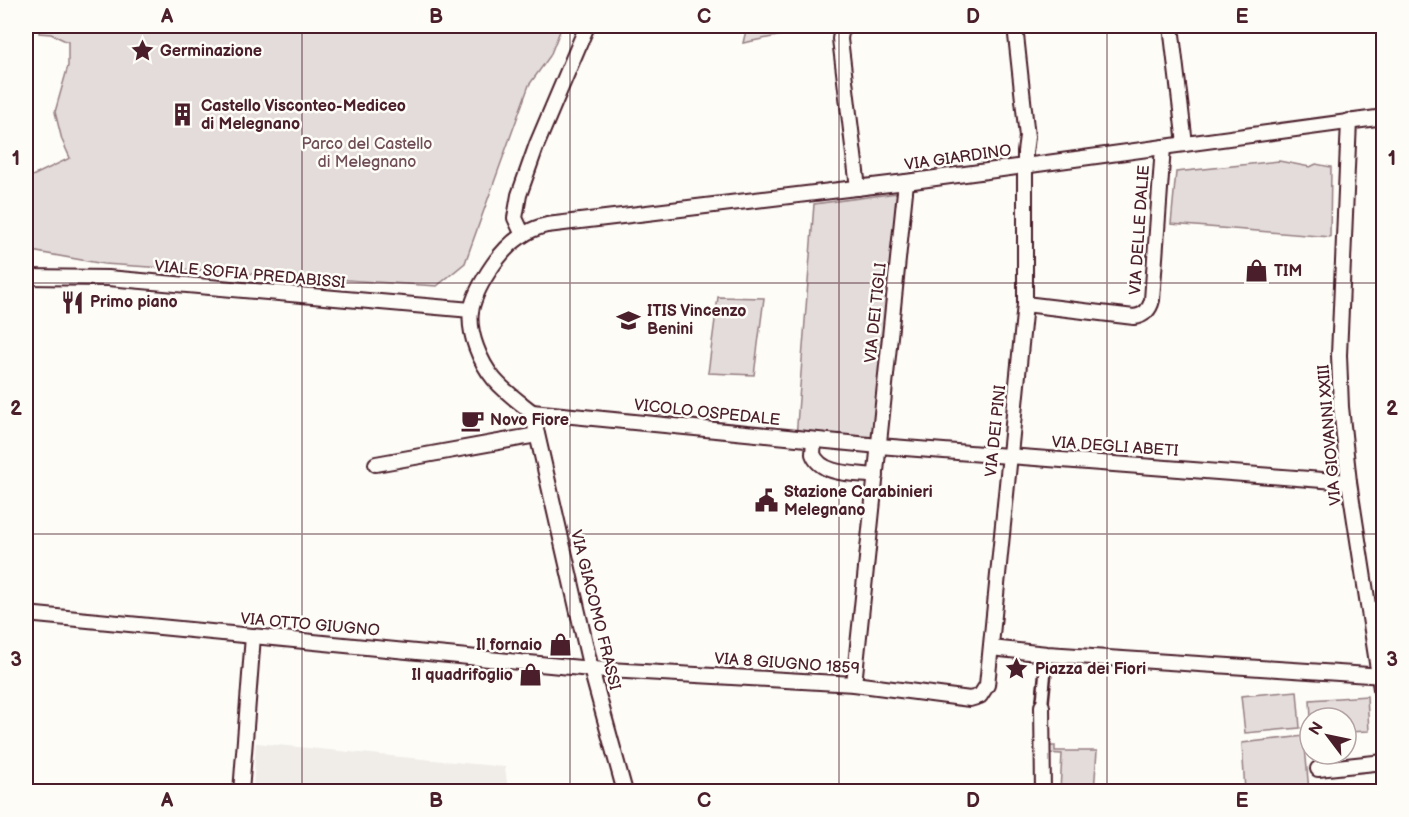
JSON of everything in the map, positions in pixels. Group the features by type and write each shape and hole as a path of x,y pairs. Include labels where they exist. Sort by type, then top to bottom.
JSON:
{"street":[{"path":"522,235 515,218 519,195 537,144 587,26"},
{"path":"842,26 840,39 858,188"},
{"name":"VIA DEI PINI","path":"980,696 987,685 1025,304 1027,131 1015,26"},
{"path":"1172,26 1185,144"},
{"name":"VIA GIARDINO","path":"471,310 491,268 507,248 522,235 547,225 906,182 1383,117"},
{"name":"VIA GIOVANNI XXIII","path":"1348,122 1339,365 1349,482 1381,676 1383,708"},
{"name":"VIA DELLE DALIE","path":"1025,304 1134,316 1145,313 1149,309 1152,300 1163,147"},
{"name":"VIA DEI TIGLI","path":"876,476 906,182"},
{"name":"VIALE SOFIA PREDABISSI","path":"26,278 108,278 471,310"},
{"path":"471,310 478,352 488,371 502,388 532,412"},
{"name":"VICOLO OSPEDALE","path":"532,412 879,446"},
{"name":"VIA GIACOMO FRASSI","path":"532,412 591,669 625,792"},
{"path":"376,464 537,435"},
{"path":"814,440 814,458 825,468 876,476 854,684"},
{"name":"VIA DEGLI ABETI","path":"879,446 1349,482"},
{"name":"VIA OTTO GIUGNO","path":"26,614 591,669"},
{"path":"240,792 253,636"},
{"path":"991,648 1047,654 1381,676"},
{"path":"1043,792 1041,706 1047,654"},
{"name":"VIA 8 GIUGNO 1859","path":"591,669 854,684 970,699 980,696"},
{"path":"1318,769 1383,762"}],"shaded area":[{"path":"256,743 505,767 508,791 253,791"}],"green space":[{"name":"Parco del Castello di Melegnano","path":"40,26 562,26 550,56 529,85 465,263 437,286 104,264 26,250 26,179 70,158 62,140 55,112 68,66 68,42 51,34 39,33"},
{"path":"747,26 827,26 743,43"},
{"path":"1279,161 1310,167 1316,164 1331,167 1330,237 1171,224 1176,172"},
{"path":"905,192 879,446 796,438 814,204"},
{"path":"718,297 764,298 754,375 708,373"},
{"path":"1297,691 1298,728 1245,733 1241,696"},
{"path":"1367,696 1369,731 1358,731 1358,706 1310,706 1310,700"},
{"path":"1298,737 1298,766 1307,766 1309,791 1245,791 1242,743"},
{"path":"1045,746 1055,746 1055,751 1097,751 1094,791 1060,791 1062,754 1045,753"}],"place":[{"name":"Germinazione","path":"142,51"},
{"name":"Castello Visconteo-Mediceo di Melegnano","path":"183,115"},
{"name":"TIM","path":"1256,271"},
{"name":"Primo piano","path":"72,302"},
{"name":"ITIS Vincenzo Benini","path":"629,320"},
{"name":"Novo Fiore","path":"472,420"},
{"name":"Stazione Carabinieri Melegnano","path":"766,501"},
{"name":"Il fornaio","path":"560,645"},
{"name":"Piazza dei Fiori","path":"1017,669"},
{"name":"Il quadrifoglio","path":"531,675"}]}
